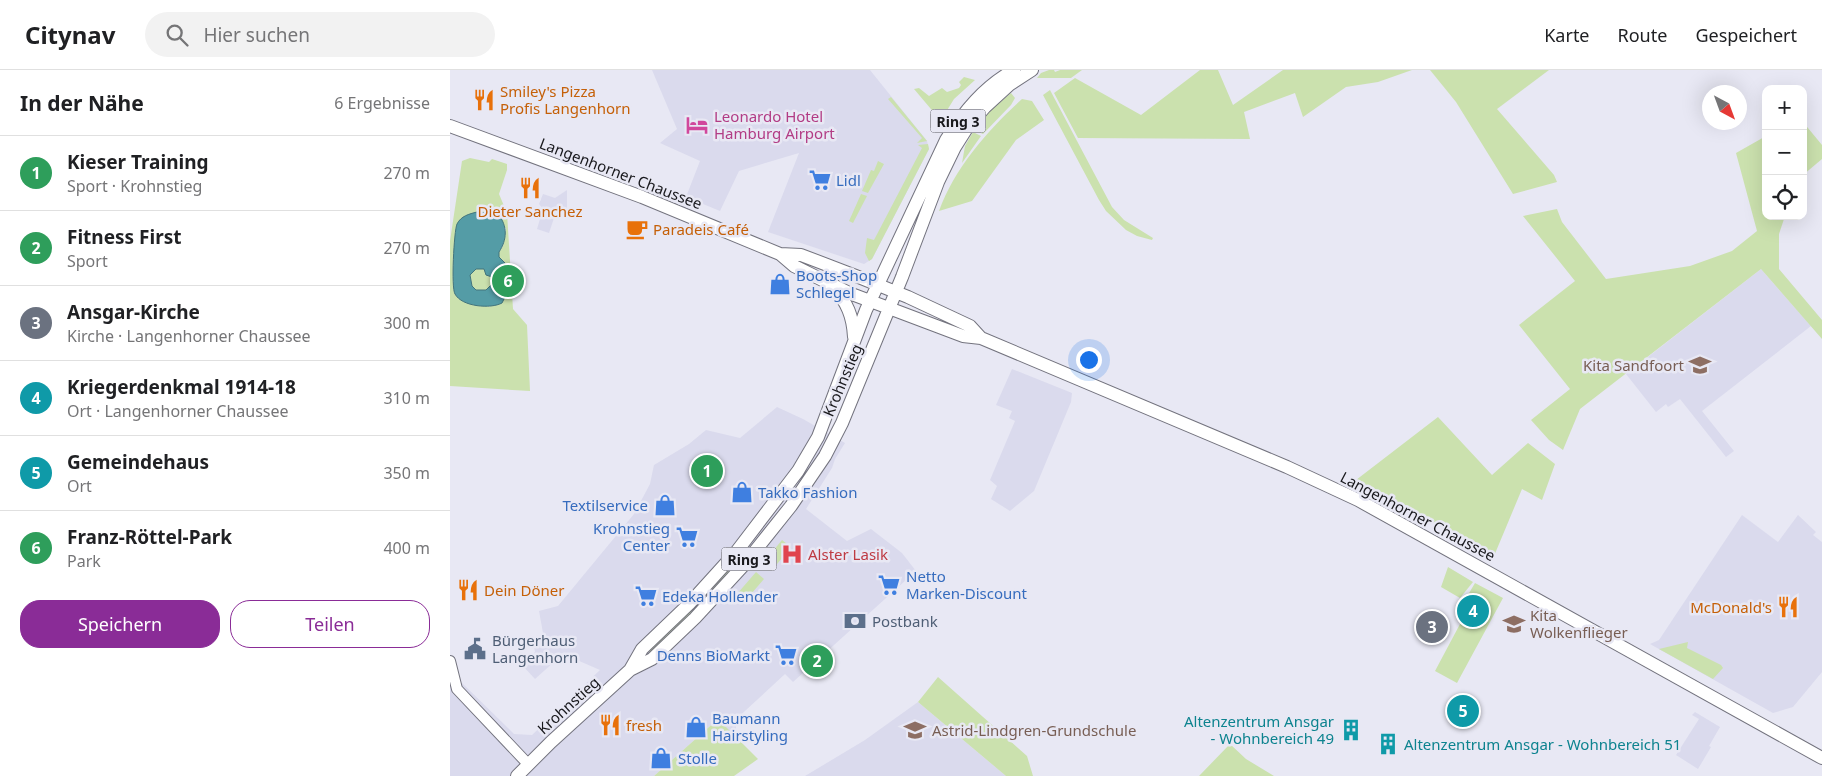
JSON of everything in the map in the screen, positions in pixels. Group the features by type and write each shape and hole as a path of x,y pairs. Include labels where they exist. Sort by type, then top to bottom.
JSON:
{"main road":[{"name":"Krohnstieg","path":"630,670 642,648 689,604 737,551 798,471 818,437 854,339 946,140 959,119 986,89 1014,70"},
{"name":"Krohnstieg","path":"517,776 630,670 652,659 695,618 743,566 792,506 825,456 842,423 890,309 938,182 963,135 977,116 995,97 1032,70"},
{"name":"Langenhorner Chaussee","path":"451,129 642,197 780,254 794,266 870,302 963,336 981,338 1288,467 1358,500 1822,758"},
{"name":"Langenhorner Chaussee","path":"780,254 800,255 879,284 970,326 981,338"},
{"path":"833,285 849,309 853,323 854,339"},
{"name":"Krohnstieg","path":"510,776 528,764"}],"street":[{"path":"450,661 457,688 528,764"}],"shaded area":[{"path":"652,70 870,70 927,141 929,149 872,259 864,264 768,232 799,153 739,171 720,211 686,197 700,161 660,143 677,129"},
{"path":"567,190 567,209 556,212 549,233 537,229 543,209 539,204 543,194 555,198"},
{"name":"Kita Sandfoort","path":"1761,269 1811,326 1702,411 1734,451 1726,457 1680,399 1668,407 1666,404 1656,412 1626,374"},
{"path":"1012,369 1072,393 1071,402 1034,491 1010,511 991,499 997,486 990,480 1015,421 1009,418 1012,411 996,405"},
{"path":"777,407 803,419 845,443 832,468 806,509 847,541 871,529 902,553 916,571 793,682 785,674 733,722 736,725 736,730 731,733 718,719 654,776 450,776 450,685 462,683 514,734 532,735 600,670 563,654 535,679 522,665 535,652 534,647 545,644 539,611 558,606 634,514 650,484 654,465 689,444 706,430 740,438"},
{"path":"1742,515 1778,542 1798,515 1816,532 1813,535 1822,542 1822,672 1793,707 1773,713 1650,644 1659,640"},
{"name":"Astrid-Lindgren-Grundschule","path":"918,702 1006,776 805,776 865,740"},
{"path":"1695,712 1720,727 1698,769 1676,755 1699,719 1692,715"}],"green space":[{"path":"1054,70 1055,72 1060,70 1082,70 1071,78 1037,78 1041,73"},
{"path":"1200,70 1218,70 1233,105 1283,70 1412,70 1378,82 1346,87 1303,117 1295,93 1244,112 1250,139 1078,138 1054,93 1075,78 1141,115"},
{"path":"1430,70 1549,70 1497,109 1554,175 1557,182 1513,194 1456,102"},
{"path":"964,77 975,80 954,99 946,112 936,115 914,89 919,88 929,96 942,88 947,92 959,88 961,85 959,82"},
{"path":"1050,90 1112,207 1124,220 1153,238 1152,240 1137,236 1126,230 1106,211 1043,95"},
{"path":"1011,93 1015,98 1011,105 983,134 974,130 991,110"},
{"path":"891,97 927,141 917,143 922,138 888,99"},
{"path":"1022,99 1032,101 1044,120 1016,140 972,201 939,211 963,164 985,136"},
{"path":"1807,127 1822,145 1822,159 1807,172"},
{"path":"973,132 981,136 962,163 965,146"},
{"path":"1762,138 1762,220 1784,220 1779,234 1779,269 1822,320 1822,339 1761,269 1580,409 1563,450 1549,440 1531,420 1570,389 1519,325 1575,281 1523,216 1557,209 1562,222 1606,279 1690,266 1732,251 1757,231 1736,153"},
{"path":"928,144 929,149 872,259 869,261 865,253 867,238 874,240 922,148 918,145"},
{"path":"470,158 489,162 492,159 507,164 507,170 499,194 507,213 513,309 527,325 530,391 450,386 450,241 462,161","holes":["457,224 506,228 503,246 499,252 490,307 454,291 453,272"]},
{"path":"878,161 884,164 868,193 862,191 871,170 874,171"},
{"path":"861,194 867,196 853,223 849,221"},
{"path":"476,268 484,269 492,276 492,284 486,290 476,290 472,286 470,275"},
{"path":"1438,417 1492,475 1528,443 1555,464 1542,500 1522,489 1494,556 1356,480"},
{"path":"782,540 791,547 773,569 764,562"},
{"path":"737,559 740,561 695,612 651,654 649,651"},
{"path":"1448,567 1473,582 1460,598 1441,587"},
{"path":"756,572 764,579 745,601 737,594"},
{"path":"1475,583 1503,598 1457,683 1435,671 1468,609 1462,605"},
{"path":"1688,642 1687,648 1721,665 1723,668 1713,679 1659,649"},
{"path":"938,677 1027,756 1033,776 1006,776 918,702"},
{"path":"718,719 758,759 734,776 654,776"},
{"path":"1230,744 1246,759 1274,776 1199,776"}],"water":[{"path":"477,212 498,214 504,223 505,238 499,252 499,257 505,263 505,297 502,303 497,305 477,306 464,302 455,294 454,290 453,259 457,224 463,217","holes":["476,269 484,269 486,275 492,277 492,284 486,290 476,290 472,286 470,275"]}],"place":[{"name":"Smiley's Pizza Profis Langenhorn","path":"484,100"},
{"name":"Leonardo Hotel Hamburg Airport","path":"697,125"},
{"name":"Lidl","path":"820,180"},
{"name":"Dieter Sanchez","path":"530,188"},
{"name":"Paradeis Café","path":"637,229"},
{"name":"Franz-Röttel-Park","path":"508,281"},
{"name":"Boots-Shop Schlegel","path":"780,284"},
{"name":"Kita Sandfoort","path":"1700,365"},
{"name":"Kieser Training","path":"707,471"},
{"name":"Takko Fashion","path":"742,492"},
{"name":"Textilservice","path":"665,505"},
{"name":"Krohnstieg Center","path":"687,537"},
{"name":"Alster Lasik","path":"792,554"},
{"name":"Netto Marken-Discount","path":"889,585"},
{"name":"Dein Döner","path":"468,590"},
{"name":"Edeka Hollender","path":"646,596"},
{"name":"McDonald's","path":"1788,607"},
{"name":"Kriegerdenkmal 1914-18","path":"1473,611"},
{"name":"Postbank","path":"855,621"},
{"name":"Kita Wolkenflieger","path":"1514,624"},
{"name":"Ansgar-Kirche","path":"1432,627"},
{"name":"Bürgerhaus Langenhorn","path":"475,649"},
{"name":"Denns BioMarkt","path":"786,655"},
{"name":"Fitness First","path":"817,661"},
{"name":"Gemeindehaus","path":"1463,711"},
{"name":"fresh","path":"610,725"},
{"name":"Baumann Hairstyling","path":"696,727"},
{"name":"Astrid-Lindgren-Grundschule","path":"915,730"},
{"name":"Altenzentrum Ansgar - Wohnbereich 49","path":"1351,730"},
{"name":"Altenzentrum Ansgar - Wohnbereich 51","path":"1388,744"},
{"name":"Stolle","path":"661,758"}]}
